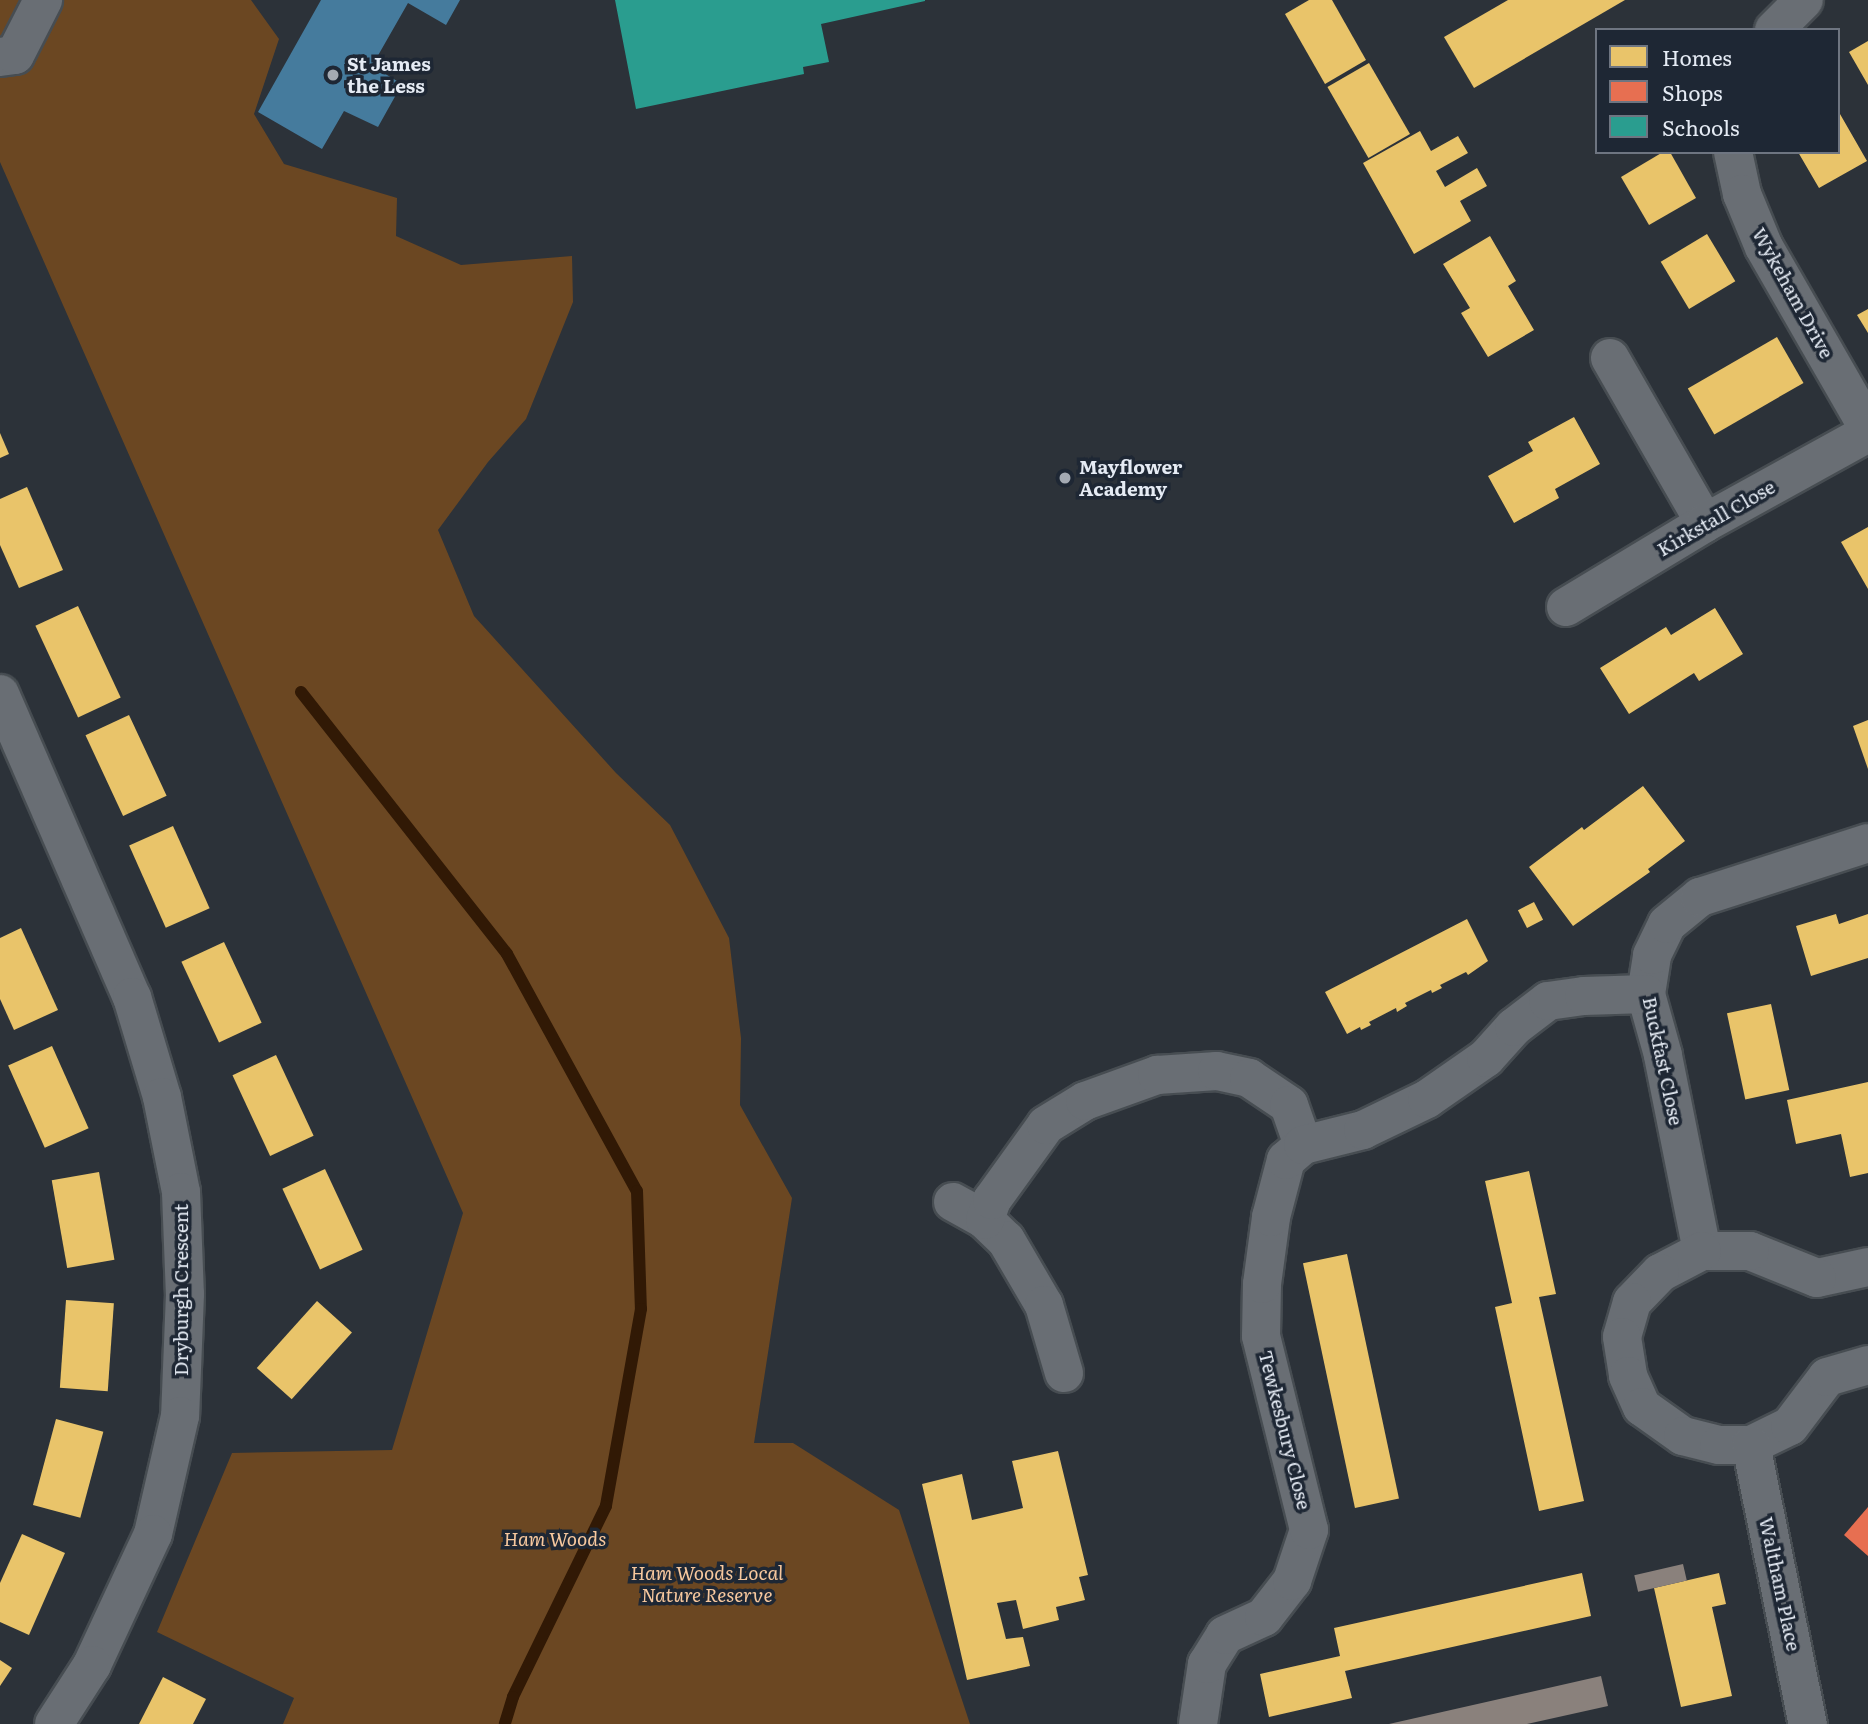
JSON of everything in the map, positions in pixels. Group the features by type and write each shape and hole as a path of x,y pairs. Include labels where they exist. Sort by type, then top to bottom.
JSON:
{"street":[{"path":"0,57 15,55 43,0"},
{"path":"1776,28 1804,0"},
{"name":"Wykeham Drive","path":"1733,154 1742,194 1764,247 1868,428"},
{"path":"1610,358 1705,523"},
{"name":"Kirkstall Close","path":"1566,607 1705,523 1868,433"},
{"name":"Dryburgh Crescent","path":"0,694 132,997 163,1097 181,1192 185,1294 180,1416 153,1534 92,1665 54,1724"},
{"name":"Buckfast Close","path":"1702,1251 1663,1055 1646,994 1652,955 1667,924 1700,897 1868,844"},
{"path":"1064,1373 1044,1305 1006,1240 969,1211 992,1200 1046,1125 1085,1101 1157,1075 1217,1072 1249,1078 1289,1105 1303,1145 1363,1130 1427,1099 1486,1058 1514,1027 1548,1001 1584,996 1646,994"},
{"name":"Tewkesbury Close","path":"1198,1724 1207,1664 1225,1635 1264,1618 1292,1581 1309,1530 1261,1336 1262,1284 1271,1217 1286,1160 1303,1145"},
{"path":"1868,1267 1816,1278 1750,1251 1702,1251 1660,1273 1632,1302 1622,1337 1628,1376 1642,1407 1683,1436 1718,1444 1751,1445 1790,1426 1827,1377 1868,1365"},
{"name":"Waltham Place","path":"1751,1445 1808,1724"}],"green space":[{"path":"0,0 251,0 279,39 254,114 284,164 397,198 396,236 461,265 572,256 573,302 526,419 488,462 438,530 474,616 616,773 670,825 729,938 741,1038 740,1105 792,1198 754,1443 793,1443 899,1510 970,1724 283,1724 294,1698 157,1632 232,1453 392,1450 463,1213 0,162"}],"building: Homes":[{"path":"1309,0 1332,0 1366,60 1325,84 1285,14"},
{"path":"1508,0 1625,0 1474,88 1444,37"},
{"path":"1868,41 1868,85 1849,52"},
{"path":"1369,63 1410,134 1368,158 1327,87"},
{"path":"1840,114 1867,161 1819,188 1799,154 1840,154"},
{"path":"1420,131 1431,151 1458,136 1468,153 1436,171 1445,187 1477,168 1487,186 1460,201 1471,221 1414,254 1363,163"},
{"path":"1660,154 1671,154 1696,198 1649,225 1621,177"},
{"path":"1707,234 1735,281 1689,309 1661,262"},
{"path":"1490,236 1516,281 1508,286 1534,330 1488,357 1461,313 1470,308 1443,264"},
{"path":"1868,309 1868,333 1857,315"},
{"path":"1777,337 1804,383 1714,434 1688,388"},
{"path":"1574,417 1600,464 1555,489 1559,498 1514,523 1488,476 1533,451 1528,442"},
{"path":"0,433 9,454 0,458"},
{"path":"27,487 63,570 19,588 0,545 0,499"},
{"path":"1868,527 1868,589 1841,542"},
{"path":"78,606 121,698 78,717 35,626"},
{"path":"1715,608 1743,654 1699,681 1694,673 1629,714 1600,668 1666,627 1671,635"},
{"path":"129,715 167,796 123,816 85,735"},
{"path":"1868,720 1868,769 1853,726"},
{"path":"1643,786 1685,841 1648,869 1650,872 1573,926 1529,867"},
{"path":"173,826 210,908 166,928 129,846"},
{"path":"1534,902 1543,920 1527,928 1518,910"},
{"path":"1836,914 1839,924 1868,914 1868,958 1811,976 1796,926"},
{"path":"1467,919 1488,961 1468,975 1466,972 1440,985 1442,988 1432,993 1431,990 1405,1003 1407,1006 1397,1012 1396,1008 1369,1022 1371,1025 1347,1034 1325,992"},
{"path":"21,928 58,1010 14,1030 0,999 0,938"},
{"path":"224,942 262,1023 219,1043 181,962"},
{"path":"1771,1004 1789,1090 1745,1099 1727,1013"},
{"path":"52,1046 89,1128 45,1148 8,1066"},
{"path":"276,1055 314,1136 270,1156 232,1075"},
{"path":"1868,1082 1868,1173 1850,1177 1841,1134 1796,1144 1787,1100"},
{"path":"325,1169 363,1250 320,1270 282,1189"},
{"path":"1529,1171 1556,1294 1539,1297 1584,1501 1539,1511 1495,1307 1512,1303 1485,1181"},
{"path":"99,1172 114,1260 67,1268 52,1180"},
{"path":"1347,1254 1399,1499 1355,1508 1303,1263"},
{"path":"66,1300 114,1303 108,1391 60,1388"},
{"path":"317,1301 352,1332 292,1399 257,1368"},
{"path":"56,1419 103,1432 80,1518 33,1505"},
{"path":"1058,1451 1088,1575 1079,1577 1085,1600 1056,1607 1059,1620 1023,1629 1016,1600 997,1603 1006,1639 1023,1637 1030,1666 967,1680 922,1484 962,1474 972,1520 1023,1508 1012,1461"},
{"path":"22,1534 65,1553 29,1635 0,1622 0,1583"},
{"path":"1582,1573 1591,1616 1345,1671 1352,1698 1269,1717 1260,1674 1340,1656 1334,1628"},
{"path":"1719,1573 1726,1604 1712,1607 1732,1696 1681,1707 1654,1588"},
{"path":"0,1660 12,1668 0,1686"},
{"path":"163,1677 206,1699 193,1724 139,1724"}],"building: Shops":[{"path":"1868,1507 1868,1556 1844,1535"}],"building: Schools":[{"path":"615,0 925,1 821,24 829,62 803,67 804,74 636,109"}],"building: Public":[{"name":"St James the Less","path":"321,0 460,0 446,25 408,3 372,66 402,84 378,127 344,111 322,149 258,112"}],"building: Industry":[{"path":"1683,1564 1687,1581 1638,1592 1634,1575"},
{"path":"1601,1676 1608,1706 1527,1724 1389,1724"}],"waterway":[{"path":"301,692 507,954 637,1191 641,1309 606,1506 513,1697 505,1724"}],"place":[{"name":"St James the Less","path":"333,75"},
{"name":"Mayflower Academy","path":"1065,478"}],"park label":[{"name":"Ham Woods","path":"555,1539"},
{"name":"Ham Woods Local Nature Reserve","path":"707,1584"}]}
